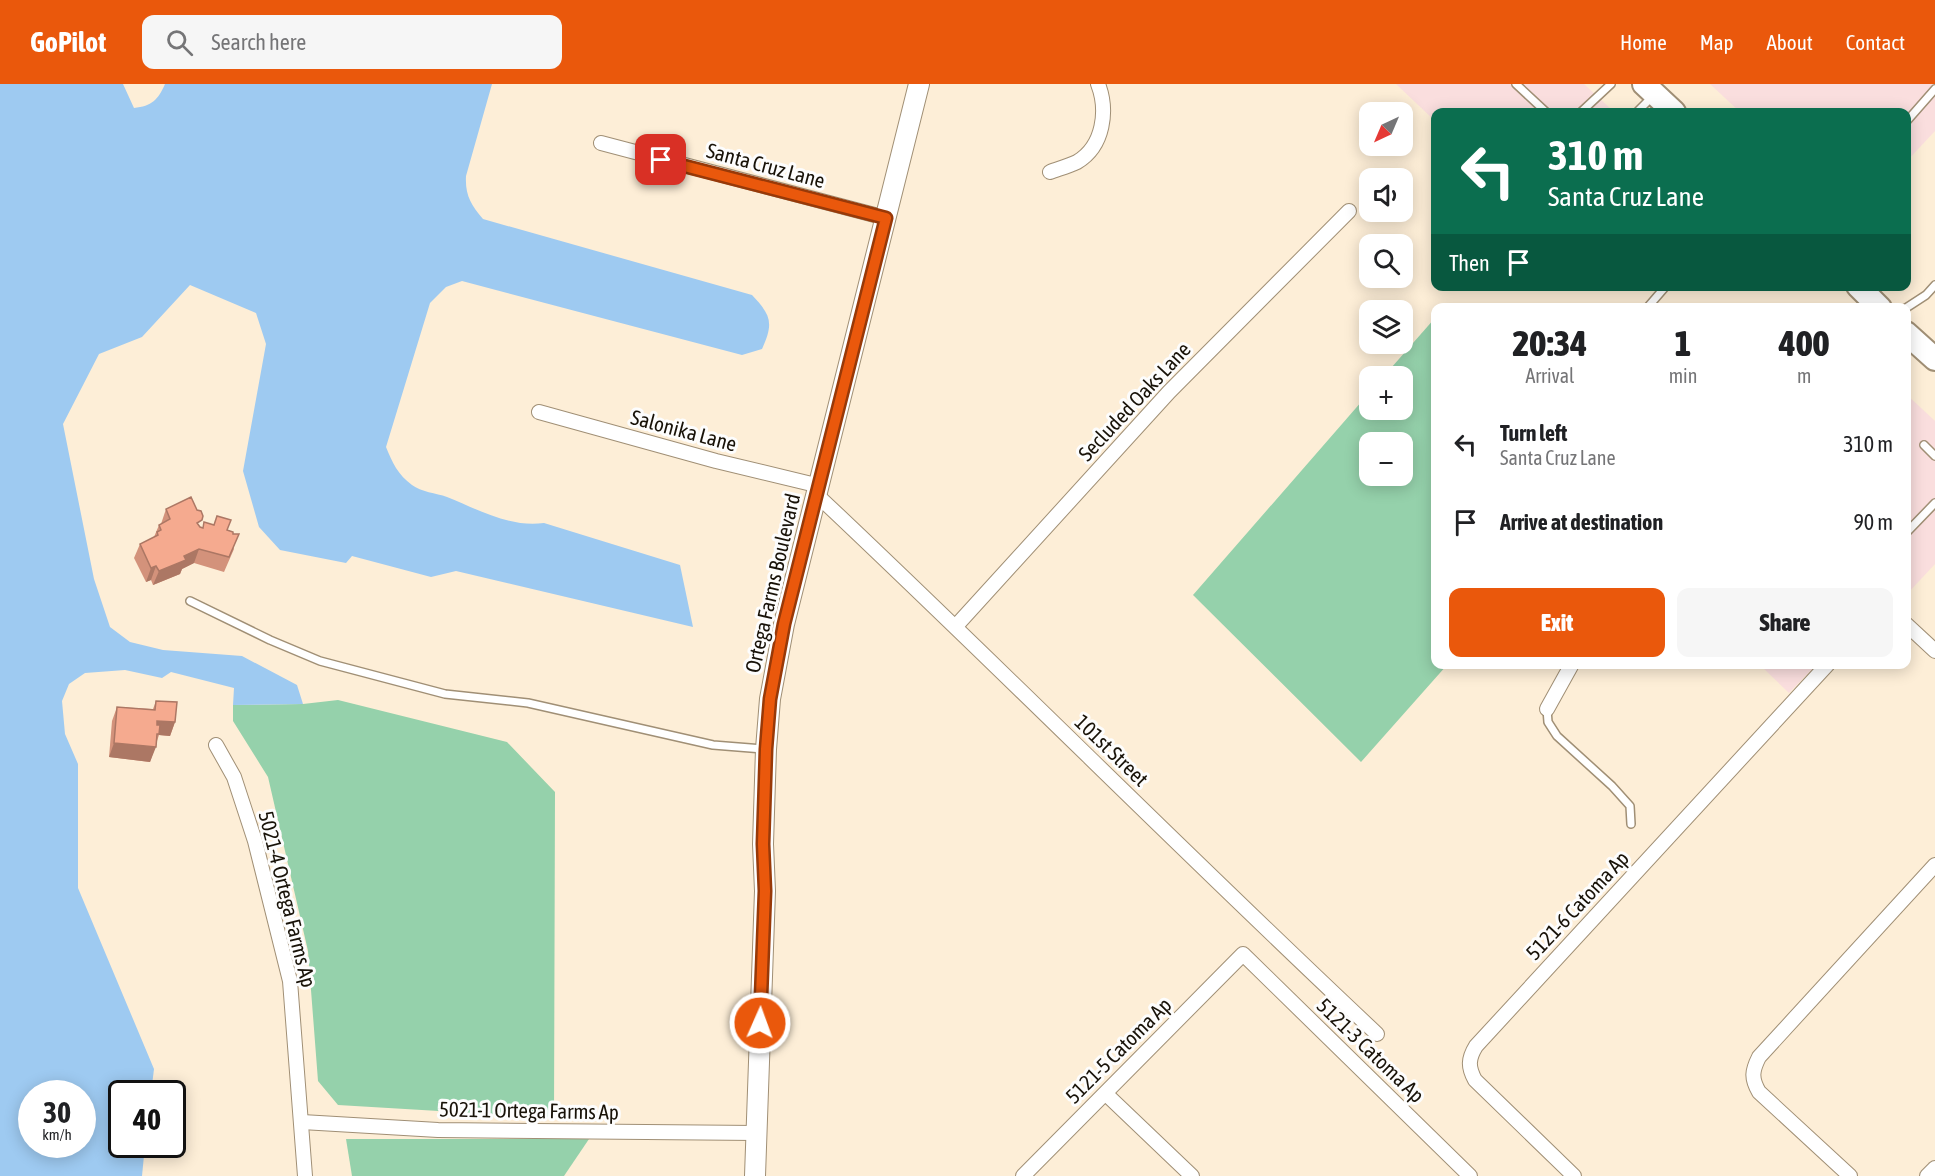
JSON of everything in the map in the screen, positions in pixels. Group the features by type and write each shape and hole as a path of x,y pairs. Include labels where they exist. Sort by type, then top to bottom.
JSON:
{"main road":[{"path":"1650,89 1670,108"},
{"path":"1863,291 1875,303"},
{"path":"1911,337 1935,359"}],"street":[{"name":"Ortega Farms Boulevard","path":"755,1176 765,891 763,844 770,699 784,624 919,84"},
{"path":"1050,172 1078,162 1092,147 1101,132 1104,112 1098,84"},
{"name":"Santa Cruz Lane","path":"601,143 886,218"},
{"name":"Secluded Oaks Lane","path":"956,626 1169,392 1349,211"},
{"name":"Salonika Lane","path":"538,412 819,491"},
{"name":"101st Street","path":"819,491 1267,931 1377,1034"},
{"path":"1911,628 1935,649"},
{"path":"1546,709 1569,669"},
{"name":"5121-6 Catoma Ap","path":"1574,1176 1475,1080 1469,1070 1470,1056 1476,1046 1823,669"},
{"name":"5021-4 Ortega Farms Ap","path":"216,745 234,777 255,841 290,981 305,1176"},
{"path":"1850,1176 1759,1092 1753,1082 1753,1070 1759,1057 1935,865"},
{"name":"5121-5 Catoma Ap","path":"1023,1176 1243,954"},
{"name":"5121-3 Catoma Ap","path":"1243,954 1470,1176"},
{"path":"1106,1094 1191,1176"},
{"name":"5021-1 Ortega Farms Ap","path":"302,1122 438,1130 756,1133"},
{"path":"1927,1176 1935,1168"}],"lane":[{"path":"1516,84 1541,108"},
{"path":"1585,108 1611,84"},
{"path":"1639,108 1650,89"},
{"path":"1911,116 1935,89"},
{"path":"1911,305 1926,295 1935,285"},
{"path":"1651,303 1662,291"},
{"path":"1924,445 1935,456"},
{"path":"1911,528 1935,503"},
{"path":"190,601 320,662 445,694 528,704 713,745 766,749"},
{"path":"1546,709 1548,722 1557,736 1612,786 1630,806 1631,824"}],"shaded area":[{"path":"1396,84 1584,84 1610,108 1431,108 1431,117"},
{"path":"1710,84 1935,84 1935,131 1911,157 1911,108 1736,108"},
{"path":"1911,399 1935,421 1935,564 1911,590"},
{"path":"1764,669 1812,669 1789,693"}],"green space":[{"path":"1431,323 1431,669 1443,669 1361,762 1193,595 1359,404 1359,420 1413,420 1413,366 1393,366 1403,354 1413,354 1413,343"},
{"path":"338,700 507,742 555,792 554,1118 338,1105 318,1081 308,951 268,777 233,721 233,705 303,704"},
{"path":"346,1139 589,1139 564,1176 352,1176"}],"water":[{"path":"0,84 123,84 134,108 154,101 165,84 492,84 466,176 470,199 483,219 752,295 767,314 768,332 762,349 742,355 462,281 446,287 430,303 386,447 399,473 420,489 506,520 531,524 544,523 680,565 693,627 456,571 431,577 352,556 346,563 280,550 259,527 243,471 266,344 256,313 190,285 142,337 99,354 63,424 94,579 110,627 130,642 163,650 242,656 297,685 303,704 233,705 234,688 171,672 162,678 125,670 85,673 69,684 62,701 65,734 78,764 78,888 154,1069 153,1080 108,1080 108,1158 144,1158 142,1176 0,1176"}],"building":[{"path":"191,497 197,510 201,511 203,516 202,520 197,523 200,527 203,528 204,522 214,525 217,516 231,520 227,530 233,534 239,534 229,557 199,549 184,556 186,560 159,571 156,566 151,568 140,544 158,535 157,532 161,530 159,525 170,519 166,509"},
{"path":"156,701 177,702 175,722 157,721 157,725 160,725 156,747 114,743 117,707 155,710"}],"route":[{"path":"661,160 886,218 784,624 770,699 763,844 765,891 760,1023"}]}
